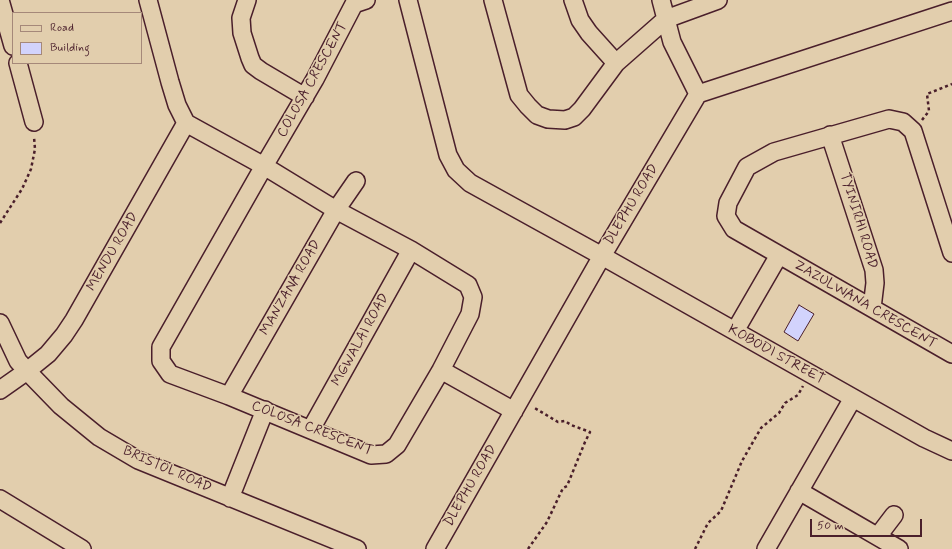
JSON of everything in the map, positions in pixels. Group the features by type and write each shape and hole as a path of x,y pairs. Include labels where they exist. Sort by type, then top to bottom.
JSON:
{"street":[{"path":"0,0 12,42"},
{"path":"148,0 174,97 186,123 264,166"},
{"path":"247,0 241,18 242,33 244,44 254,65 261,71 305,97"},
{"name":"KOBODI STREET","path":"408,0 448,155 456,170 470,182 924,438 952,451"},
{"path":"493,0 519,95 537,115 548,119 566,120 574,117 582,109 616,63 666,19 718,0"},
{"path":"573,0 580,20 588,33 616,63"},
{"path":"661,0 672,42 698,94 952,11"},
{"name":"COLOSA CRESCENT","path":"264,166 336,210 411,250 468,285 472,297 470,314 441,370 397,445 386,454 371,455 265,410 170,374 161,361 161,347 264,166 305,97 356,1"},
{"path":"18,64 34,122"},
{"name":"DLEPHU ROAD","path":"435,549 602,256 698,94"},
{"name":"ZAZULWANA CRESCENT","path":"913,131 903,122 889,119 774,152 747,167 728,203 726,216 734,229 952,354"},
{"name":"MENDU ROAD","path":"0,390 48,354 64,335 186,123"},
{"path":"913,131 952,253"},
{"name":"TYINIRHI ROAD","path":"830,135 874,270 875,283 872,308"},
{"name":"MANZANA ROAD","path":"229,396 336,210 356,181"},
{"name":"MGWALAI ROAD","path":"311,429 411,250"},
{"name":"ZAZULWANA CRESCENT","path":"735,331 779,255"},
{"name":"BRISTOL ROAD","path":"0,323 18,361 61,406 99,437 138,460 357,549"},
{"path":"441,370 517,405"},
{"path":"766,549 853,398"},
{"path":"230,498 265,410"},
{"path":"799,491 900,549"},
{"path":"0,499 82,549"},
{"path":"878,536 894,515"}],"path":[{"path":"913,131 930,111 927,94 952,84"},
{"path":"0,223 22,189 31,169 34,149 34,122"},
{"path":"695,549 708,522 721,511 742,461 761,428 778,413 785,403 798,395 810,373"},
{"path":"517,405 558,422 565,421 590,432 567,486 563,488 547,522 528,549"}],"building":[{"path":"799,305 814,314 798,341 784,332"}]}
